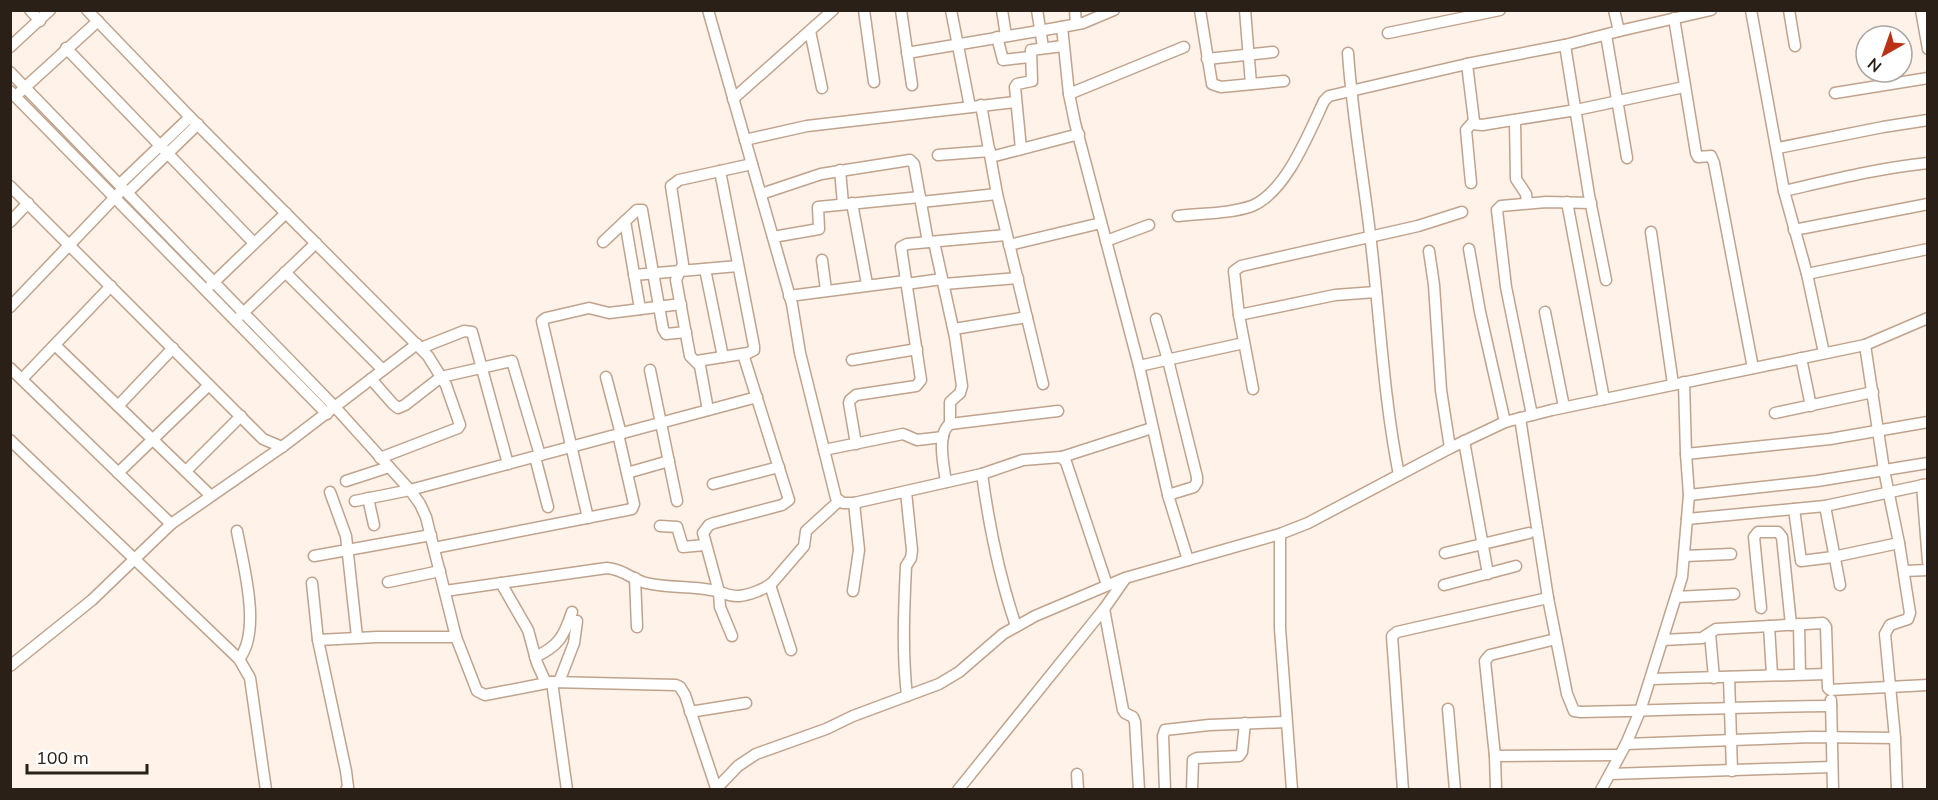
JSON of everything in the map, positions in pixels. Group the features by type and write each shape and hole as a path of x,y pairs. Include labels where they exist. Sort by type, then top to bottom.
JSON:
{"street":[{"path":"30,10 40,21"},
{"path":"10,47 51,10"},
{"path":"87,10 194,121 419,346 441,377 456,409 460,425 458,428 380,458"},
{"path":"708,10 789,296 824,450 836,498 839,501 854,503 982,474 1027,459 1062,457 1152,428"},
{"path":"733,99 833,10"},
{"path":"864,10 873,82"},
{"path":"901,10 912,85"},
{"path":"951,10 970,107"},
{"path":"1002,10 1003,60 1030,57"},
{"path":"1037,10 1043,48"},
{"path":"1075,10 1076,24"},
{"path":"907,53 1062,27 1114,10"},
{"path":"1200,10 1210,80 1215,86 1284,81"},
{"path":"1245,10 1251,84"},
{"path":"1388,33 1500,10"},
{"path":"1614,10 1619,31"},
{"path":"1178,216 1229,211 1259,202 1277,185 1295,159 1329,96 1350,93 1467,64 1565,45 1710,10"},
{"path":"1751,10 1778,148 1784,191 1807,274 1824,353"},
{"path":"1790,10 1795,46"},
{"path":"1921,10 1928,49"},
{"path":"1674,18 1696,155 1711,156 1714,162 1753,368"},
{"path":"98,21 26,87 13,93 115,197 211,286 410,490 420,504 431,534 456,637 477,691 485,695 552,683 676,685 683,691 715,789 738,766 756,754 950,679 1003,634 1016,626 1125,578 1280,534 1334,511 1450,447 1505,422 1564,407 1865,345 1928,318"},
{"path":"1062,27 1069,94 1168,495 1188,560"},
{"path":"810,31 822,88"},
{"path":"1606,35 1627,158"},
{"path":"1565,45 1606,280"},
{"path":"1021,149 1015,87 1017,84 1032,81 1031,50 1063,46"},
{"path":"1069,94 1185,47"},
{"path":"66,48 254,243"},
{"path":"1207,59 1273,52"},
{"path":"1348,53 1350,93 1371,235 1385,393 1399,475"},
{"path":"1467,64 1474,121 1466,130 1472,183"},
{"path":"10,72 124,188 211,286"},
{"path":"1835,93 1928,78"},
{"path":"1472,124 1482,125 1576,110 1684,87"},
{"path":"746,140 807,126 1016,102"},
{"path":"981,105 997,194 1043,384"},
{"path":"1515,120 1516,179 1524,191 1527,203"},
{"path":"1778,148 1928,120"},
{"path":"10,307 115,197 194,121"},
{"path":"938,155 990,154 1021,149 1079,134"},
{"path":"83,164 92,155"},
{"path":"761,194 808,177 910,159 914,164 920,199 954,329 962,390 950,402 950,424"},
{"path":"1784,191 1886,168 1928,163"},
{"path":"708,410 700,366 690,356 676,280 683,259 671,186 679,180 752,164"},
{"path":"840,170 867,284"},
{"path":"696,361 751,352 754,346 720,171"},
{"path":"10,186 268,442 282,447"},
{"path":"773,237 819,229 818,207 997,194"},
{"path":"1567,202 1604,399"},
{"path":"10,222 28,203"},
{"path":"1532,415 1506,287 1497,210 1501,206 1527,203 1591,203"},
{"path":"1794,230 1928,204"},
{"path":"603,242 637,210 642,210 664,332 670,334 686,332"},
{"path":"1253,389 1233,273 1237,268 1371,235 1418,226 1462,212"},
{"path":"211,286 286,213"},
{"path":"625,221 640,309"},
{"path":"856,444 850,400 856,395 918,385 921,377 901,247 907,244 931,242 1008,240 1101,223"},
{"path":"1106,241 1149,225"},
{"path":"1651,232 1673,384"},
{"path":"241,316 316,243"},
{"path":"1469,249 1480,312 1505,422"},
{"path":"1807,274 1928,249"},
{"path":"1429,251 1434,285 1441,390 1450,447"},
{"path":"822,260 826,290"},
{"path":"634,275 738,266"},
{"path":"705,269 723,357"},
{"path":"285,272 383,370"},
{"path":"789,296 867,284 1018,278"},
{"path":"22,379 111,286"},
{"path":"1239,315 1335,295 1376,291"},
{"path":"588,518 542,321 546,318 590,308 609,313 681,304"},
{"path":"1545,312 1564,407"},
{"path":"954,329 1027,317"},
{"path":"1155,319 1168,360 1197,482 1194,487 1168,495"},
{"path":"10,666 92,600 171,524 282,447 383,370 419,346 468,330 473,336 508,464"},
{"path":"1138,366 1244,343"},
{"path":"55,345 211,496"},
{"path":"1865,345 1910,617 1905,621 1890,625 1885,634 1895,738 1897,789"},
{"path":"118,406 173,348"},
{"path":"852,360 917,349"},
{"path":"732,636 720,607 719,592 703,533 709,525 787,503 789,496 743,354"},
{"path":"1802,358 1811,406"},
{"path":"371,379 398,408 441,377 509,361 514,363 549,507"},
{"path":"10,368 171,524"},
{"path":"650,370 677,501"},
{"path":"434,548 632,509 634,504 606,377"},
{"path":"1601,789 1626,744 1640,711 1682,577 1689,495 1684,382"},
{"path":"118,473 209,385"},
{"path":"1775,413 1873,392"},
{"path":"355,501 410,490 757,397"},
{"path":"946,482 942,457 943,436 944,429 950,424 1058,411"},
{"path":"186,471 241,416"},
{"path":"1520,418 1548,598 1567,694 1574,711 1831,706"},
{"path":"1686,454 1820,441 1928,422"},
{"path":"824,450 903,435 917,440 943,436"},
{"path":"10,440 240,659 250,678 266,789"},
{"path":"1464,441 1488,574"},
{"path":"1062,457 1107,585"},
{"path":"627,473 669,461"},
{"path":"1689,495 1817,481 1928,463"},
{"path":"346,481 389,467"},
{"path":"713,484 779,467"},
{"path":"982,474 988,521 1016,626"},
{"path":"1687,519 1825,506 1925,485 1928,562"},
{"path":"330,492 344,528 357,638"},
{"path":"906,492 912,550 911,558 906,566 903,628 907,696"},
{"path":"368,498 374,525"},
{"path":"445,591 599,569 623,571 645,583 738,596 770,585 804,546 806,531 839,501"},
{"path":"853,591 859,550 854,503"},
{"path":"1825,506 1840,585"},
{"path":"1794,509 1800,560 1833,557 1899,543"},
{"path":"660,526 677,527 683,548 705,545"},
{"path":"237,531 248,590 250,617 246,650 240,659"},
{"path":"1761,608 1754,537 1758,532 1778,532 1782,537 1800,675"},
{"path":"1445,553 1529,533"},
{"path":"314,556 431,534"},
{"path":"1280,534 1280,628 1292,789"},
{"path":"1685,556 1731,554"},
{"path":"1444,585 1516,566"},
{"path":"1904,571 1928,570"},
{"path":"388,582 440,571"},
{"path":"634,578 637,627"},
{"path":"958,789 1104,609 1125,578"},
{"path":"312,583 318,640 348,786 346,789"},
{"path":"501,583 528,630 537,662 552,683 567,789"},
{"path":"770,585 790,650"},
{"path":"1677,597 1734,594"},
{"path":"1403,789 1390,640 1392,636 1397,632 1548,598"},
{"path":"1104,609 1123,710 1135,720 1139,789"},
{"path":"537,662 557,644 574,617 574,643 552,683"},
{"path":"1663,640 1702,638 1716,629 1825,624 1831,706 1833,789"},
{"path":"1769,626 1772,675"},
{"path":"1710,634 1714,678"},
{"path":"318,640 456,637"},
{"path":"1496,789 1495,756 1485,661 1490,655 1556,639"},
{"path":"1651,679 1827,674"},
{"path":"1729,677 1732,771"},
{"path":"1830,690 1928,685"},
{"path":"690,712 746,703"},
{"path":"1448,709 1455,789"},
{"path":"1165,789 1163,736 1165,729 1286,722"},
{"path":"1192,789 1193,760 1239,756 1242,752 1245,723"},
{"path":"1626,744 1731,742 1812,737 1895,738"},
{"path":"1495,756 1619,755"},
{"path":"1610,774 1831,767"},
{"path":"1077,774 1078,789"}]}
